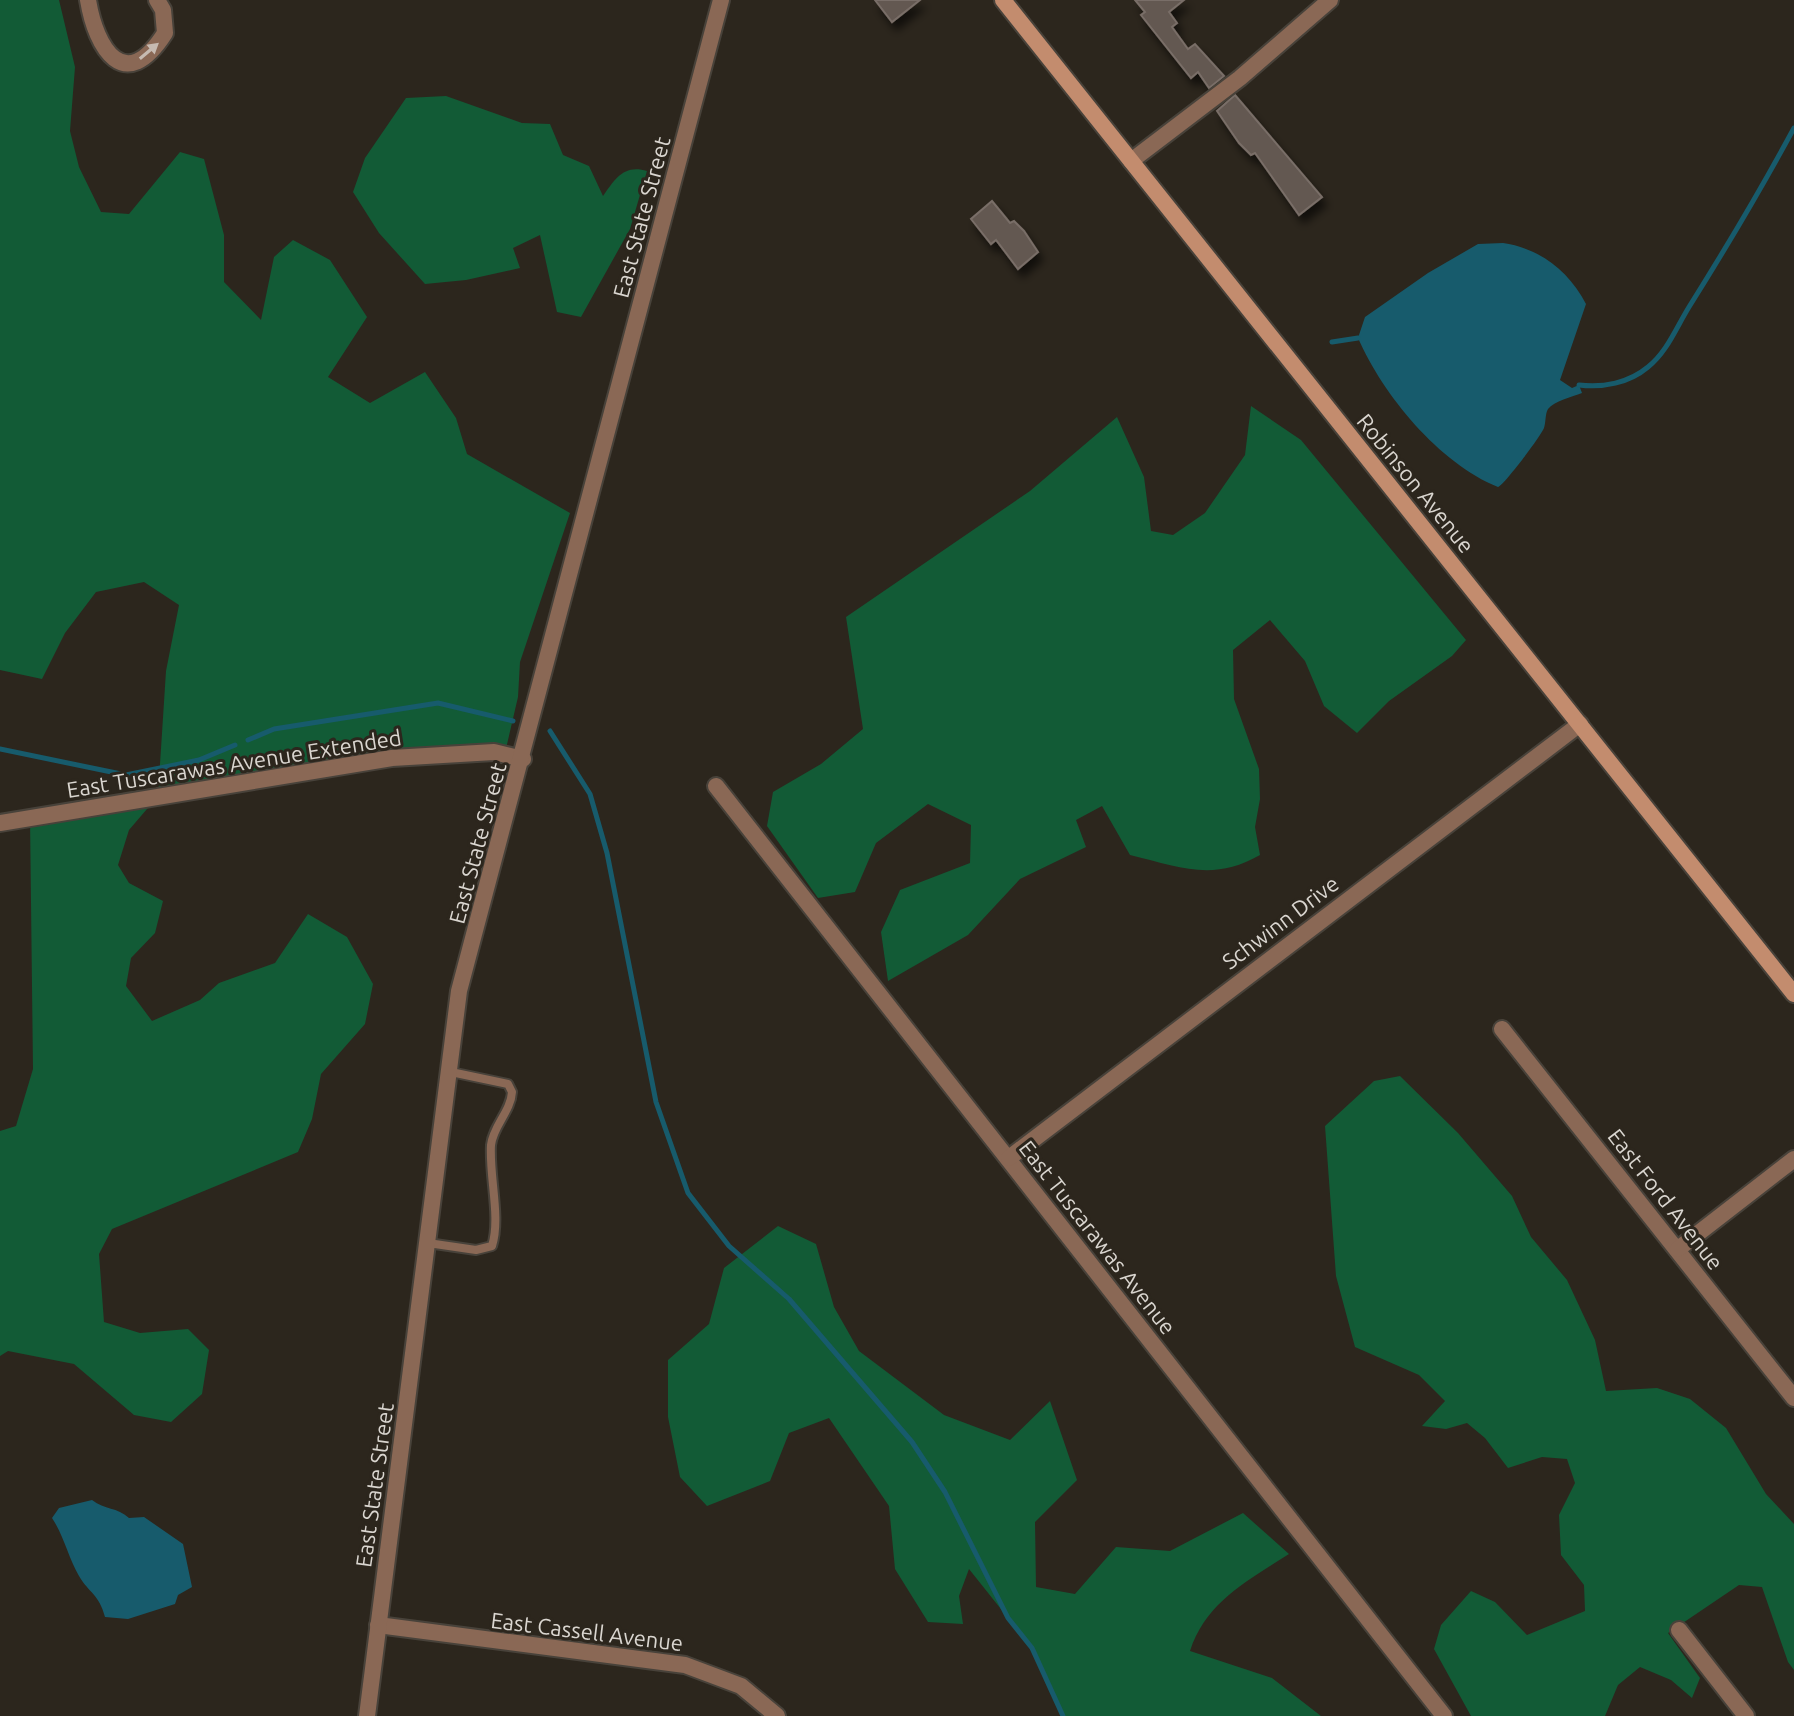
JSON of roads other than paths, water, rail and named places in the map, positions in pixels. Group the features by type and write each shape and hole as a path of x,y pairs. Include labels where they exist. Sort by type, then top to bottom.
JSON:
{"main road":[{"name":"Robinson Avenue","path":"1003,0 1794,994"}],"street":[{"path":"88,0 100,46 108,55 131,62 152,51 165,33 163,10 157,0"},
{"name":"East State Street","path":"367,1716 459,991 523,759 721,0"},
{"path":"1131,161 1240,78 1330,0"},
{"name":"Schwinn Drive","path":"1009,1158 1580,724"},
{"name":"East Tuscarawas Avenue Extended","path":"0,823 380,759 494,752 523,759"},
{"name":"East Tuscarawas Avenue","path":"716,786 1444,1716"},
{"name":"East Ford Avenue","path":"1502,1029 1794,1398"},
{"path":"1678,1249 1794,1159"},
{"name":"East Cassell Avenue","path":"378,1625 685,1665 741,1686 777,1716"},
{"path":"1679,1630 1746,1716"}],"lane":[{"path":"428,1243 476,1250 492,1246 497,1230 492,1202 491,1141 512,1092 508,1084 451,1072"}],"water":[{"path":"1503,243 1529,250 1552,263 1571,281 1586,304 1560,380 1572,388 1579,385 1582,393 1559,401 1548,409 1541,433 1498,487 1455,462 1415,425 1382,382 1358,338 1365,317 1428,273 1478,244"},
{"path":"92,1500 129,1518 144,1517 183,1544 192,1587 178,1595 175,1604 128,1619 105,1617 97,1598 79,1576 52,1518 59,1508"}],"waterway":[{"path":"1579,385 1597,386 1624,381 1641,372 1661,354 1794,128"},
{"path":"1332,342 1358,338"},
{"path":"248,740 274,729 438,703 513,721"},
{"path":"550,731 590,794 607,853 656,1102 688,1193 729,1246 789,1299 912,1442 945,1492 1008,1618 1032,1648 1063,1716"},
{"path":"0,749 126,775 199,760 235,745"}]}
